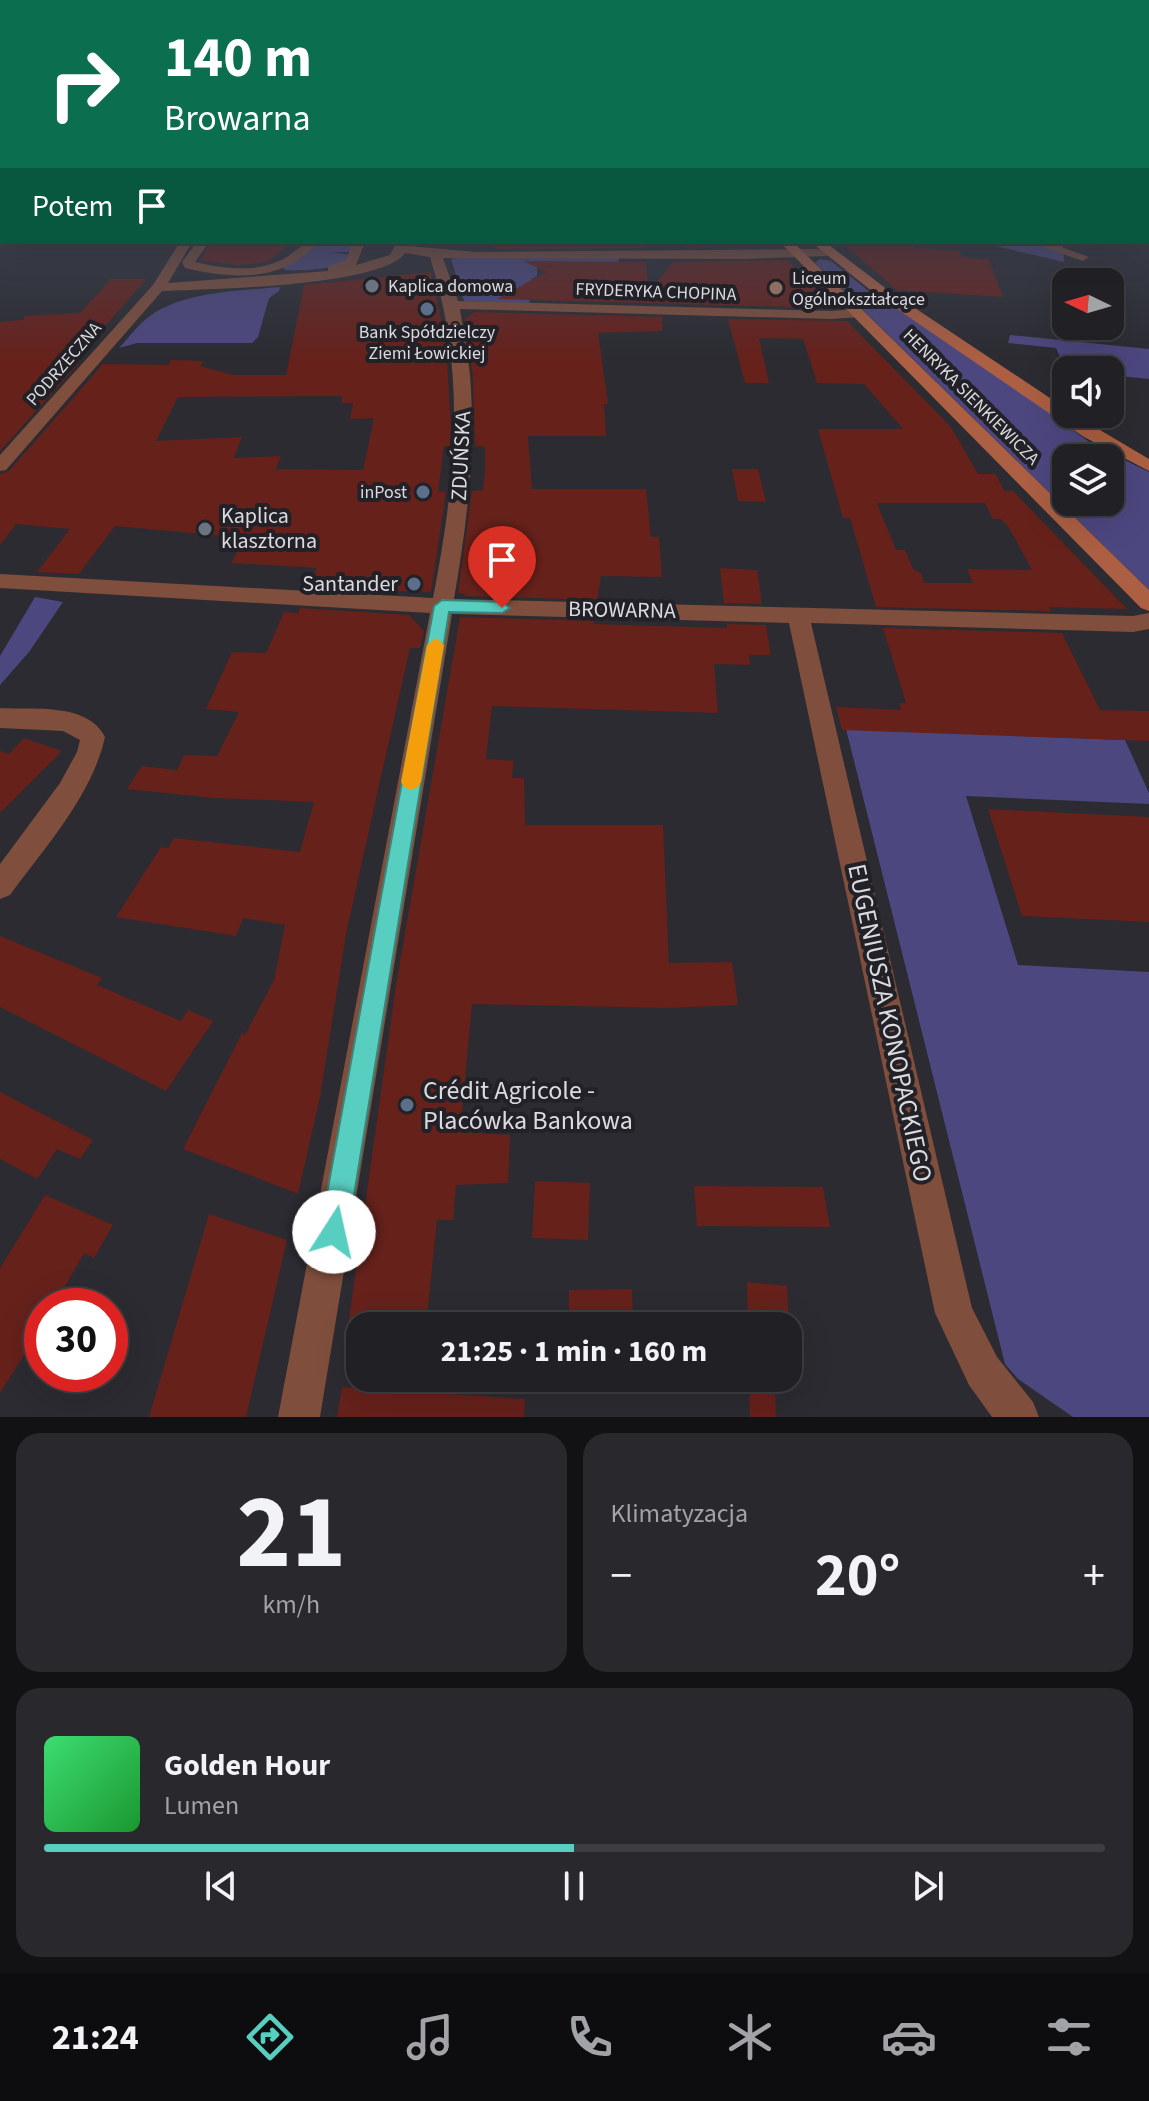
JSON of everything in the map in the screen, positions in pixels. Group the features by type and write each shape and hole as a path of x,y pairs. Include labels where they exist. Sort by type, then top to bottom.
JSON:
{"street":[{"path":"282,271 310,244"},
{"path":"158,287 282,271 341,268 376,259 380,244"},
{"path":"1041,244 1083,257"},
{"path":"194,245 188,262 190,265 244,272 365,268 385,263 403,246 435,253 792,249"},
{"name":"PODRZECZNA","path":"0,466 194,245"},
{"name":"HENRYKA SIENKIEWICZA","path":"792,249 822,247 880,293 997,367 1088,434 1149,466"},
{"path":"341,268 358,248"},
{"path":"333,252 358,248"},
{"name":"HENRYKA SIENKIEWICZA","path":"792,249 1149,603"},
{"name":"ZDUŃSKA","path":"299,1417 456,532 464,431 463,385 452,305 435,253"},
{"path":"206,280 217,270"},
{"name":"FRYDERYKA CHOPINA","path":"452,305 858,313"},
{"name":"BROWARNA","path":"0,581 442,606 1133,624 1149,621"},
{"name":"EUGENIUSZA KONOPACKIEGO","path":"798,614 954,1313 983,1371 1018,1417"},
{"path":"0,718 68,722 86,727 93,737 93,751 80,772 0,886"}],"shaded area":[{"path":"312,244 355,244 353,252 329,252 351,255 338,264 320,269 285,270 283,267"},
{"path":"987,244 1063,244 1064,262"},
{"path":"470,256 619,256 617,273 537,267 537,276 531,279 529,304 464,301 451,259"},
{"path":"820,259 831,261 870,292 980,362 1052,415 1052,428 1070,428 1092,444 1052,444 1052,495 815,263"},
{"path":"280,287 269,298 258,337 252,343 137,343 119,348 146,319 179,301"},
{"path":"1010,335 1149,349 1149,379 1124,376 1124,356 1060,356 1056,348 1008,343"},
{"path":"1124,460 1149,472 1149,590 1073,516 1124,516"},
{"path":"35,597 63,602 29,652 0,685 0,656"},
{"path":"846,729 1125,740 1149,793 1149,804 966,796 1018,965 1149,972 1149,1417 1073,1417 1018,1379 1005,1364"}],"building":[{"path":"211,244 290,244 268,262 237,265 200,260"},
{"path":"488,244 645,244 645,248 498,249"},
{"path":"687,244 774,246 685,247"},
{"path":"843,244 913,244 914,248 959,251 962,257 989,260 1003,297 897,290"},
{"path":"788,260 834,308 497,299 546,272 524,261 646,262 649,292 673,262"},
{"path":"431,272 446,343 451,427 450,446 444,446 438,492 446,492 431,592 308,588 317,568 231,563 245,538 115,526 79,574 37,572 70,529 16,524 0,545 0,474 8,472 103,364 168,365 171,360 204,361 200,366 233,375 286,375 304,285","holes":["342,396 342,403 353,403 350,419 374,418 363,470 276,469 281,456 234,458 242,437 156,441 178,397"]},
{"path":"111,279 146,279 73,363 79,363 0,451 0,322 23,320 25,316 80,313"},
{"path":"475,312 662,317 662,331 598,333 608,404 604,404 606,436 528,436 532,489 646,489 651,537 659,537 662,577 601,576 597,600 464,596 458,593 472,491 483,490 485,470 485,447 475,446 473,379 465,319"},
{"path":"728,319 847,321 951,427 978,474 996,474 1004,491 1013,491 1127,609 1049,607 1051,611 876,607 850,518 843,518 818,429 903,429 864,384 817,383 803,339 759,338 769,383 745,383","holes":["877,503 985,503 993,519 1001,519 1008,526 1032,570 967,569 973,583 924,583 922,574 913,569 905,550 896,550"]},
{"path":"732,469 758,469 766,502 738,501"},
{"path":"720,568 757,570 762,604 724,603"},
{"path":"300,608 409,615 424,631 420,648 410,648 380,781 346,934 320,1097 298,1194 183,1149 242,1033 245,1035 274,980 285,925 243,918 236,936 116,917 161,847 168,848 174,838 300,852 314,802 213,798 127,789 142,766 177,770 184,755 217,756 239,712 206,709 232,652 266,653 284,612 298,613"},
{"path":"460,617 727,628 727,624 766,625 771,655 749,655 750,665 714,664 718,713 492,706 486,759 514,761 512,778 524,778 525,825 663,825 669,963 732,962 738,1005 670,1008 472,1004 460,1132 510,1135 508,1183 456,1185 453,1220 437,1220 427,1312 350,1312 396,985"},
{"path":"883,628 1062,633 1100,710 1149,711 1149,741 842,730 836,707 901,710 899,703 906,703"},
{"path":"24,738 62,751 0,813 0,751 9,754"},
{"path":"988,809 1149,817 1149,922 1022,916"},
{"path":"0,936 102,978 97,985 181,1021 188,1010 213,1021 166,1091 0,1007"},
{"path":"0,1092 93,1140 80,1159 57,1149 37,1179 0,1159"},
{"path":"535,1181 590,1183 588,1240 532,1238"},
{"path":"694,1186 823,1187 830,1227 697,1226"},
{"path":"45,1195 113,1225 94,1258 84,1253 64,1288 24,1288 24,1355 0,1393 0,1268"},
{"path":"209,1214 287,1240 246,1417 149,1417"},
{"path":"747,1282 787,1286 788,1312 748,1312"},
{"path":"632,1289 633,1312 569,1312 569,1290"},
{"path":"342,1387 346,1387 346,1392 418,1392 525,1399 524,1417 337,1417"},
{"path":"749,1392 775,1392 776,1417 750,1417"}],"slow traffic":[{"path":"411,782 436,645"}],"place":[{"name":"Kaplica domowa","path":"372,286"},
{"name":"Liceum Ogólnokształcące","path":"776,288"},
{"name":"Bank Spółdzielczy Ziemi Łowickiej","path":"427,309"},
{"name":"inPost","path":"423,492"},
{"name":"Kaplica klasztorna","path":"205,529"},
{"name":"Santander","path":"414,584"},
{"name":"Crédit Agricole - Placówka Bankowa","path":"407,1105"}],"route":[{"path":"334,1232 442,606 502,608"}]}
